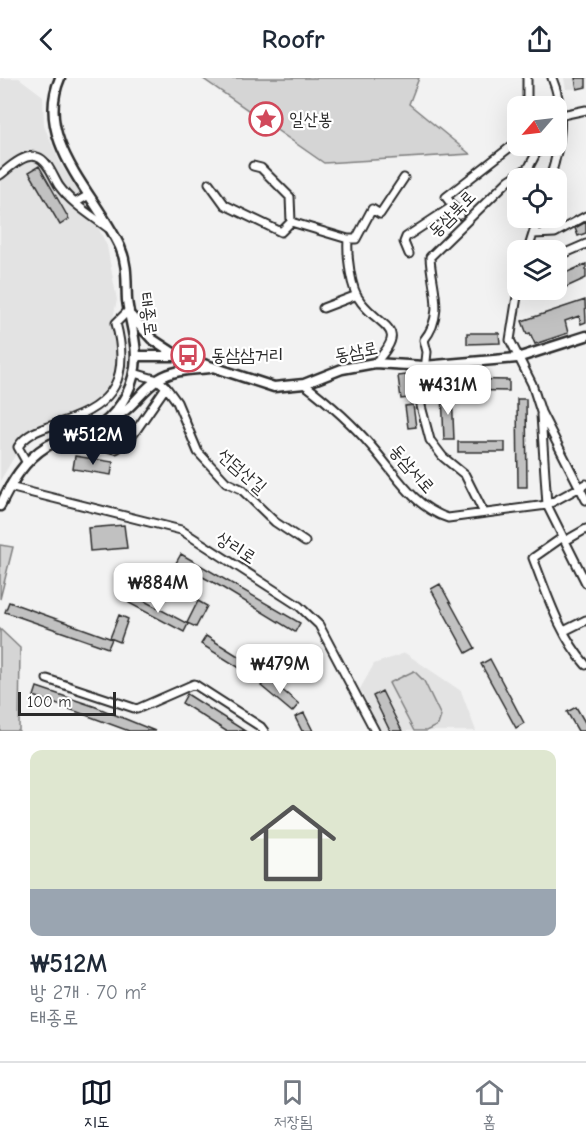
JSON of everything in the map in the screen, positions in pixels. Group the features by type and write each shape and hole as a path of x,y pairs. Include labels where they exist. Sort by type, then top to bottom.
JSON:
{"main road":[{"name":"태종로","path":"0,506 9,487 27,463 48,445 68,437 84,434 108,420 129,389 134,373 136,356 126,263 108,228 87,196 56,129 54,96 60,78"},
{"path":"130,313 152,339 178,356"},
{"name":"동삼로","path":"136,356 178,356 274,387 304,384 342,369 375,363 424,366 517,358 586,336"},
{"path":"108,420 124,414 158,380 176,371 214,367"}],"street":[{"path":"527,78 527,96"},
{"path":"552,78 557,96"},
{"path":"567,114 586,110"},
{"path":"460,215 446,196 507,149"},
{"path":"0,175 28,156 38,157 46,164 60,186 75,203 108,228"},
{"name":"동삼북로","path":"484,513 465,475 443,457 430,440 421,406 424,366 428,352 424,340 432,330 436,317 436,288 430,256 509,180 529,167 535,156"},
{"path":"209,183 225,206 281,232 291,222 290,197 261,168 253,166"},
{"path":"291,222 348,239 356,239 372,209 380,214 404,178"},
{"path":"75,203 87,196"},
{"path":"409,254 404,242 406,237 453,206"},
{"path":"533,234 555,233 586,216"},
{"path":"531,240 535,228"},
{"path":"348,239 348,259 357,296 360,302 386,327 391,336 390,347 375,363"},
{"path":"567,252 586,244"},
{"path":"323,308 357,296"},
{"path":"516,300 510,340 532,384 541,412 583,486 586,500"},
{"path":"27,463 18,447 23,439 38,430 83,415 101,404 112,391 121,376 123,360 116,323 130,313"},
{"path":"134,373 158,380"},
{"name":"선덤산길","path":"158,380 177,402 198,452 208,464 226,482 254,500 275,522 304,542"},
{"name":"동삼서로","path":"304,384 330,404 372,446 416,501 431,512 448,519 547,505 583,486"},
{"path":"84,434 102,446 116,449 128,442 166,387"},
{"path":"541,412 547,505 586,583"},
{"name":"상리로","path":"9,487 181,531 299,606 319,625 375,731"},
{"path":"586,529 533,558 564,631 576,654 586,665"},
{"path":"564,631 586,620"},
{"path":"47,679 137,710 194,684 264,731"}],"shaded area":[{"path":"0,78 19,78 43,96 44,126 61,165 87,204 107,246 117,300 113,318 117,365 104,395 83,411 29,432 0,481"},
{"path":"202,78 419,78 409,104 470,154 324,163"},
{"path":"564,78 586,78 586,89 566,89"},
{"path":"0,545 13,547 0,599"},
{"path":"0,629 20,648 19,731 0,731"},
{"path":"405,653 461,691 476,731 381,731 360,689 374,664"},
{"path":"414,671 424,681 441,716 438,725 426,731 414,731 389,683"}],"building":[{"path":"575,78 586,78 586,87 577,89"},
{"path":"39,166 69,219 60,225 29,172"},
{"path":"586,222 586,233 578,236 575,228"},
{"path":"586,264 586,278 567,287 567,272"},
{"path":"585,300 586,322 581,324 579,316 565,321 568,333 535,344 530,333 527,334 522,321"},
{"path":"467,333 499,333 500,343 467,344"},
{"path":"406,375 408,398 401,399 398,376"},
{"path":"453,379 509,380 509,391 453,390"},
{"path":"442,393 452,393 454,440 444,440"},
{"path":"517,399 526,399 527,487 518,487"},
{"path":"413,405 416,427 408,428 405,406"},
{"path":"458,442 505,442 505,452 458,452"},
{"path":"75,456 113,462 111,475 73,469"},
{"path":"124,525 127,548 90,551 88,528"},
{"path":"181,554 300,623 295,632 218,585 176,563"},
{"path":"440,584 475,648 466,653 431,589"},
{"path":"133,595 188,624 184,632 129,603"},
{"path":"198,601 207,606 196,627 187,623"},
{"path":"9,602 112,639 108,648 5,612"},
{"path":"119,615 128,619 120,642 110,638"},
{"path":"206,636 259,669 254,677 201,644"},
{"path":"271,646 279,652 266,673 258,667"},
{"path":"490,659 524,723 516,728 481,664"},
{"path":"268,678 299,704 292,712 261,686"},
{"path":"37,687 96,707 155,731 129,731 34,696"},
{"path":"382,691 402,731 390,731 373,696"},
{"path":"187,694 245,731 226,731 182,703"},
{"path":"576,707 586,724 586,731 578,731 567,712"},
{"path":"304,713 313,731 302,731 295,717"}],"place":[{"name":"일산봉","path":"266,119"},
{"name":"동삼삼거리","path":"188,355"}]}
